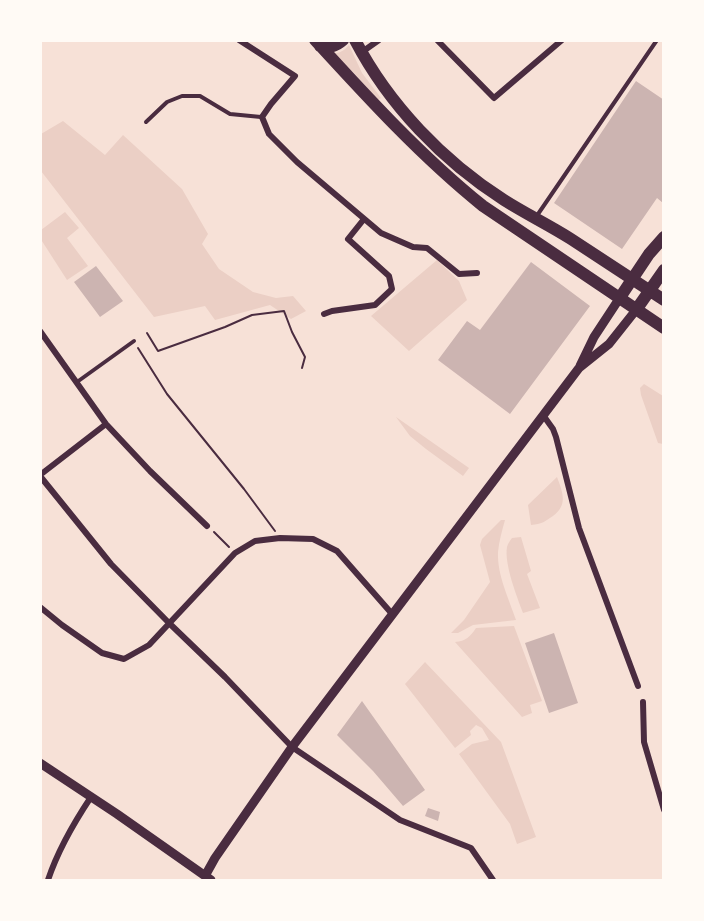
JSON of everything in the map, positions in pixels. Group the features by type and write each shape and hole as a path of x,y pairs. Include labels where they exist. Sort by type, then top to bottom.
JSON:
{"main road":[{"path":"317,43 327,47 334,46 343,40"},
{"path":"355,40 380,82 411,120 465,173 663,300"},
{"path":"317,43 388,118 456,184 483,206 663,328"},
{"path":"619,299 648,254 663,237"},
{"path":"636,310 663,270"}],"street":[{"path":"239,40 295,76 262,117 269,134 297,162 381,233 413,247 427,248 459,274 477,273"},
{"path":"361,52 379,40"},
{"path":"437,40 494,98 562,40"},
{"path":"324,314 375,305 392,289 389,276 348,239 364,219"},
{"path":"40,763 117,814 206,879 215,858 292,747 579,368 594,337 619,299"},
{"path":"579,368 609,344 636,310"},
{"path":"40,331 106,423 150,471 207,526"},
{"path":"543,415 556,437 579,528 638,686"},
{"path":"106,423 40,476 111,564 292,747 400,820 471,848 493,880"},
{"path":"40,607 62,626 102,653 124,659 149,645 235,553 255,541 280,538 313,539 337,551 393,615"},
{"path":"643,702 644,742 663,810"},
{"path":"48,880 71,828 91,797"}],"lane":[{"path":"535,218 657,40"},
{"path":"146,122 167,102 182,96 200,96 230,114 262,117"},
{"path":"77,382 134,340"}],"path":[{"path":"147,333 158,351 252,315 284,310 305,357 303,368"},
{"path":"134,340 167,394 244,489 280,538"},
{"path":"207,526 235,553"}],"shaded area":[{"path":"349,45 362,73 381,98 378,100 354,73 331,53 341,52"},
{"path":"63,121 105,155 123,135 182,189 208,234 202,244 219,269 253,292 276,298 293,296 306,311 291,319 270,305 215,320 205,306 154,317 41,171 41,134"},
{"path":"65,212 79,228 67,238 88,266 67,280 40,238 41,230"},
{"path":"437,260 459,281 467,300 409,351 371,316"},
{"path":"644,384 663,396 663,444 658,443 641,395 640,388"},
{"path":"396,417 469,468 463,476 410,436"},
{"path":"557,477 563,498 561,508 545,521 531,525 528,505"},
{"path":"501,520 505,520 498,552 499,569 516,620 473,625 458,633 451,633 464,620 490,582 480,545 482,539"},
{"path":"521,537 531,571 527,574 540,608 523,613 507,562 507,546 512,538"},
{"path":"514,626 542,701 530,705 532,713 522,717 455,642 467,638 476,628"},
{"path":"425,662 501,742 536,837 517,844 510,824 459,754 472,744 489,740 482,728 476,725 470,731 471,735 455,748 405,684"}],"building":[{"path":"636,81 664,100 664,202 657,198 622,249 554,203"},
{"path":"531,262 590,306 510,414 438,360 467,321 480,330"},
{"path":"96,266 123,301 100,317 74,282"},
{"path":"554,633 578,703 549,713 525,643"},
{"path":"362,701 425,790 403,806 373,771 337,735"},
{"path":"428,808 440,812 438,821 425,816"}]}
